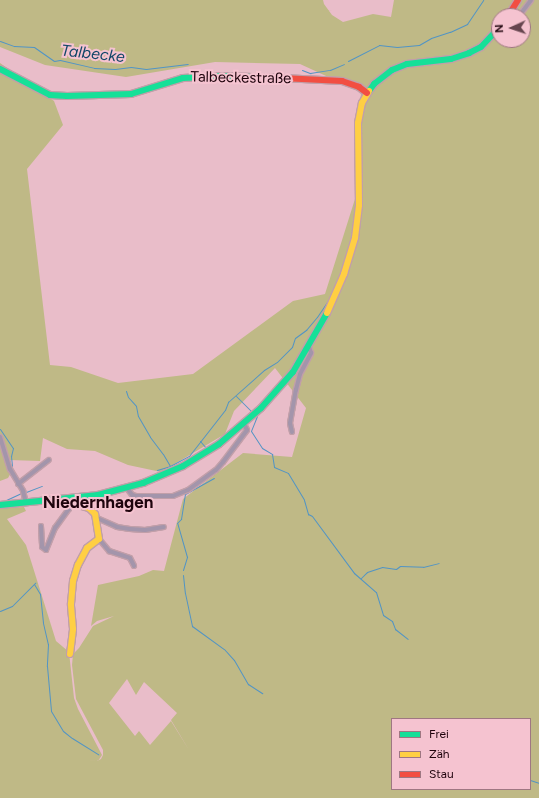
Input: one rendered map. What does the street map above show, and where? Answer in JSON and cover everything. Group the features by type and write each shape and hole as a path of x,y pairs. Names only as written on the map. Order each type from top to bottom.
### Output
{"main road":[{"path":"0,505 71,501 143,483 183,466 219,444 244,424 281,387 309,347 332,304 344,274 355,238 359,205 358,123 362,103 367,93 378,80 392,70 407,64 451,59 468,53 481,46 491,36"},
{"name":"Talbeckestraße","path":"0,69 50,95 131,94 182,78 222,76 342,81 354,84 367,93"},
{"path":"70,654 73,629 71,604 73,581 78,565 87,548 99,539 96,527 97,518 92,510 71,501"}],"street":[{"path":"292,432 290,422 296,390 300,374 311,353 309,347"},
{"path":"127,488 132,495 141,496 173,496 188,490 216,470 224,462 247,430 244,424"},
{"path":"0,437 10,469 24,495 26,503"},
{"path":"18,484 49,460"},
{"path":"41,526 42,547 46,550 55,528 64,519 71,501"},
{"path":"97,518 117,527 130,529 145,530 164,527"},
{"path":"99,539 109,551 130,558 134,566"}],"shaded area":[{"path":"0,0 323,0 324,4 332,15 343,22 373,14 391,17 394,0 539,0 539,798 0,798 0,508 24,507 26,511 7,519 26,545 56,641 69,652 74,698 78,709 102,755 98,760 101,759 103,755 103,750 76,699 72,665 73,654 79,648 93,626 114,616 97,621 91,626 98,585 139,576 153,570 164,571 183,499 243,453 292,457 306,408 275,368 234,411 225,434 161,472 128,465 95,451 67,449 43,438 40,461 9,460 12,471 8,478 0,481 0,63 54,101 63,125 27,169 50,365 71,367 118,383 193,374 293,301 325,294 355,199 361,92 300,64 215,62 126,77 45,65 0,47","holes":["127,679 136,695 144,682 177,713 171,720 189,750 171,721 150,745 139,731 135,736 109,703"]}],"waterway":[{"name":"Talbecke","path":"348,61 379,45 397,47 419,45 431,38 450,32 467,24 483,0"},
{"name":"Talbecke","path":"0,41 14,46 34,47 54,61 60,60 94,68 115,69 131,67 146,69 188,64"},
{"name":"Talbecke","path":"302,70 310,73 330,70 344,64"},
{"path":"157,470 170,466 189,456 225,410 228,402 264,370 277,362 292,347 295,338 306,330 317,317 331,296 337,283"},
{"path":"126,391 128,397 136,406 138,416 150,437 170,466"},
{"path":"236,396 252,412"},
{"path":"257,416 251,431 262,448 272,454 274,467 288,473 304,500 308,514 312,516 354,573 376,592 383,615 392,621 395,629 408,639"},
{"path":"0,429 13,448 11,456 12,466"},
{"path":"200,441 206,448"},
{"path":"183,570 187,557 177,523 181,519 185,494 214,478"},
{"path":"26,492 42,486"},
{"path":"4,501 21,493"},
{"path":"361,578 367,572 382,567 396,569 400,566 423,567 439,563"},
{"path":"183,575 192,626 224,649 234,660 248,684 262,693"},
{"path":"0,611 12,606 35,583"},
{"path":"34,584 40,594 43,623 48,644 47,666 51,711 63,731 98,754"},
{"path":"531,780 539,783"}],"traffic: fast":[{"path":"369,91 374,84 392,70 407,64 451,59 469,53 481,47 491,36"},
{"path":"0,69 50,95 67,96 131,94 183,78 222,76 282,78"},
{"path":"0,505 98,495 143,483 183,466 219,444 261,408 293,372 327,313"}],"traffic: slow":[{"path":"327,313 344,274 355,238 359,205 358,123 362,103 369,91"},
{"path":"70,654 73,629 71,604 73,581 78,565 87,548 99,539 95,514 89,508 71,503"}],"traffic: jam":[{"path":"513,8 518,0"},
{"path":"282,78 342,81 359,87 367,93"}],"district":[{"name":"Niedernhagen","path":"98,503"}]}
